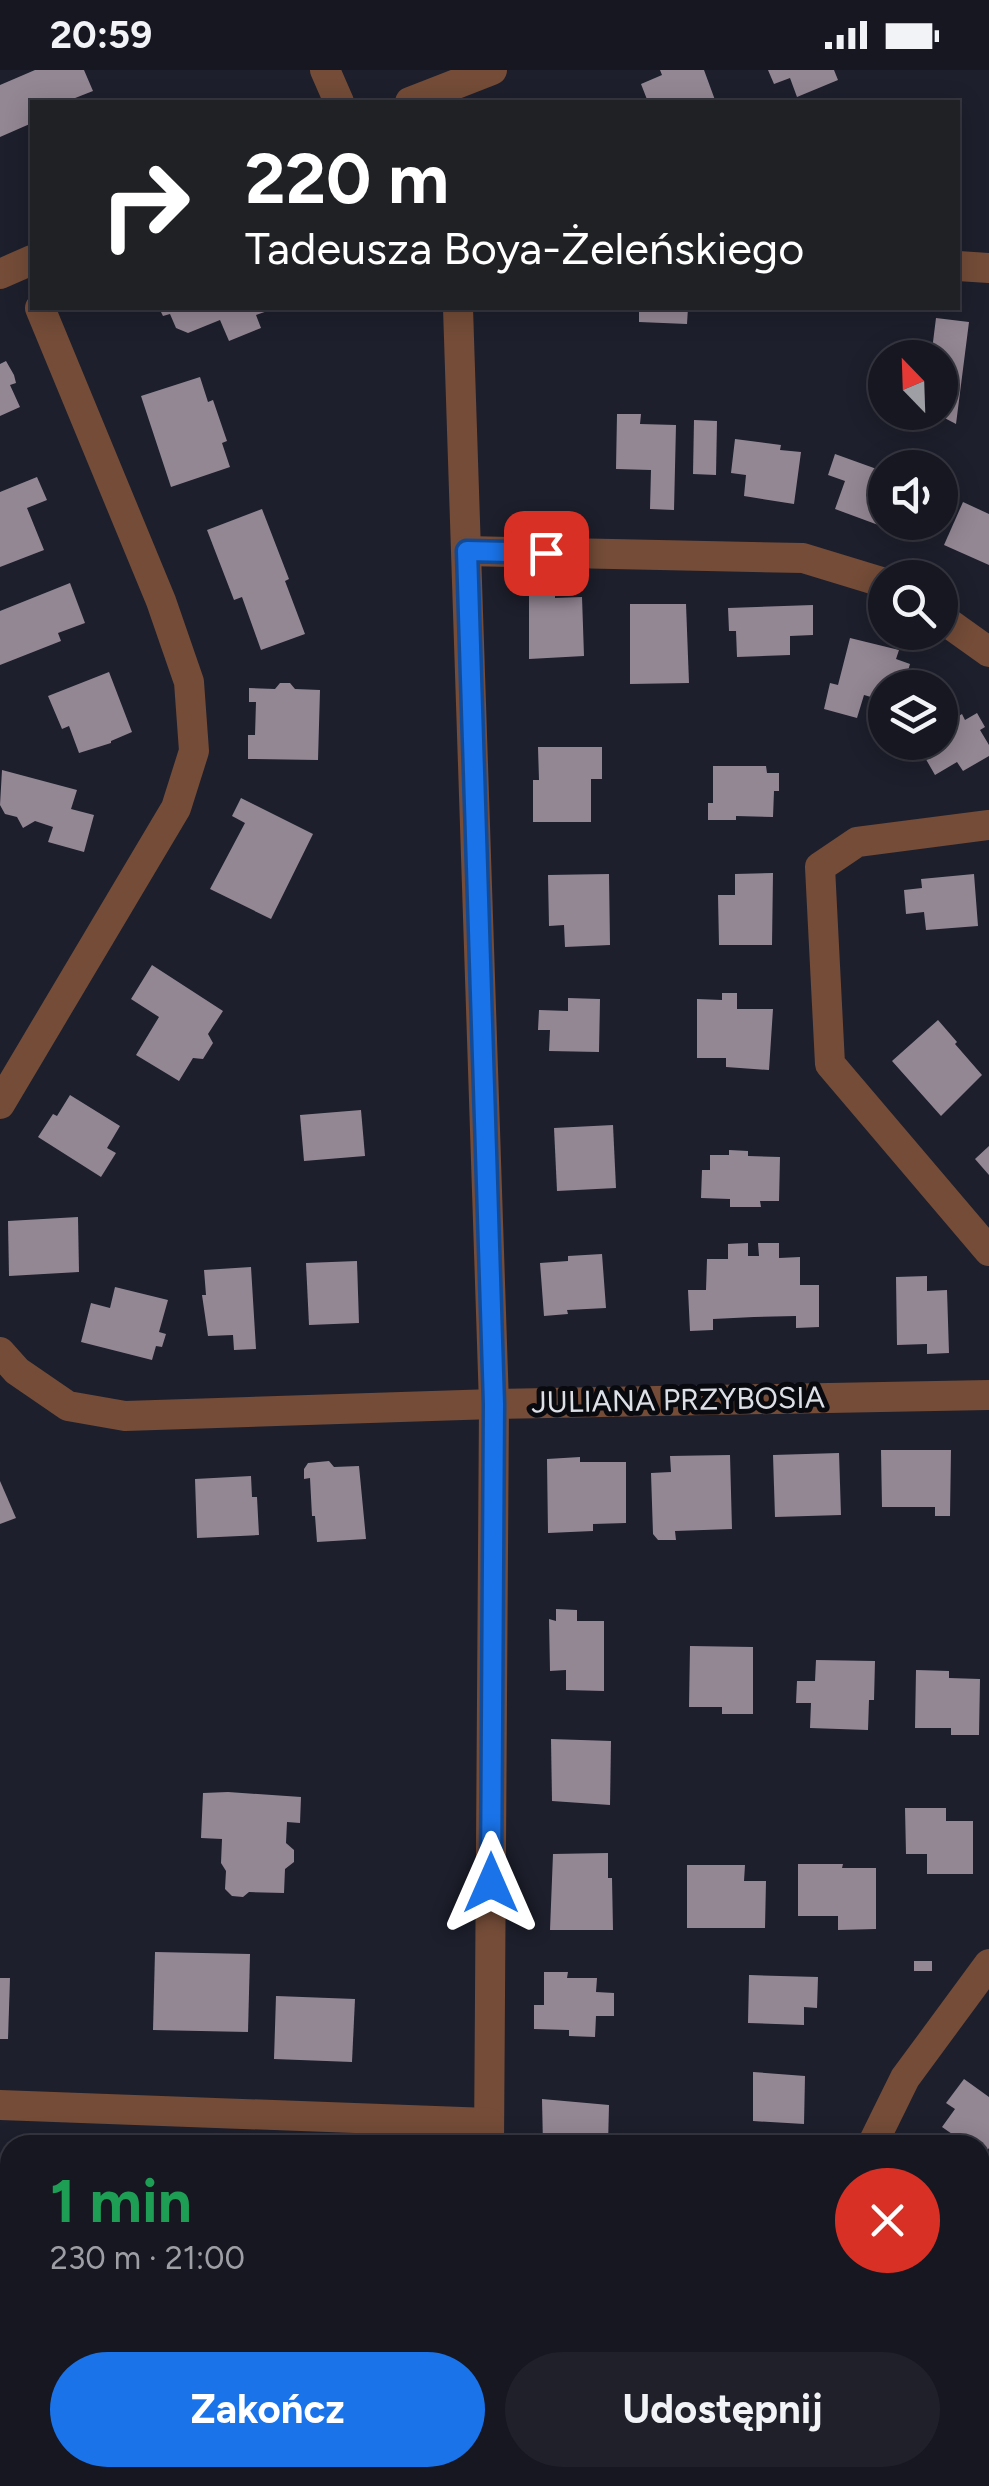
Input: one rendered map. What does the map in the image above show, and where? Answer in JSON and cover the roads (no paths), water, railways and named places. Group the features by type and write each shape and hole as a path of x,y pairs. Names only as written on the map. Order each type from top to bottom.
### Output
{"street":[{"path":"325,70 338,100"},
{"path":"422,100 451,95 492,70"},
{"path":"960,266 989,268"},
{"path":"0,1104 176,808 194,752 188,682 161,600 41,310"},
{"path":"0,2104 489,2134 494,1404 458,310"},
{"path":"467,551 803,558 868,578"},
{"path":"958,630 989,652"},
{"path":"989,825 857,842 820,867 830,1064 989,1251"},
{"name":"JULIANA PRZYBOSIA","path":"0,1352 17,1371 68,1406 125,1416 494,1404 989,1395"},
{"path":"877,2135 905,2078 989,1964"}]}
